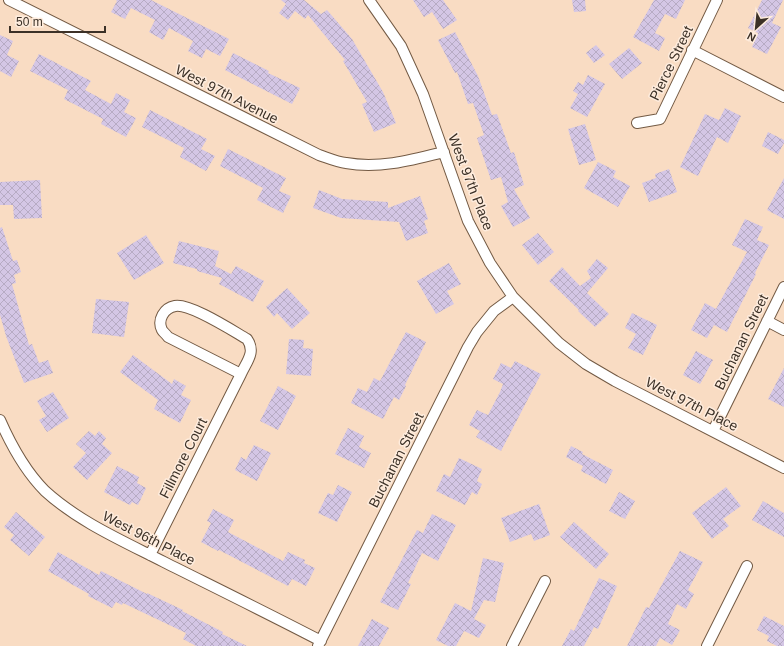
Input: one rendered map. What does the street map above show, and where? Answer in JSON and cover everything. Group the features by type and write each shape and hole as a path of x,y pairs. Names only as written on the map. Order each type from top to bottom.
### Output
{"street":[{"name":"West 97th Avenue","path":"9,0 319,155 346,163 374,165 408,161 444,152"},
{"name":"West 97th Place","path":"369,0 400,46 423,94 468,221 490,263 513,297 558,343 586,364 615,381 784,468"},
{"name":"Pierce Street","path":"637,123 660,119 717,0"},
{"path":"692,50 784,97"},
{"name":"Buchanan Street","path":"713,431 784,287"},
{"name":"Buchanan Street","path":"319,643 468,347 477,332 494,311 513,297"},
{"name":"Fillmore Court","path":"150,555 241,374 251,353 252,345 248,339 187,307 176,305 167,308 160,322 162,330 168,337 241,374"},
{"path":"767,321 784,330"},
{"name":"West 96th Place","path":"0,420 9,442 26,467 44,490 68,510 94,526 319,643"},
{"path":"707,646 746,566"},
{"path":"512,646 544,581"}],"building":[{"path":"116,0 151,0 229,39 220,56 206,49 202,58 188,51 193,41 169,28 163,40 149,32 155,20 131,8 125,19 111,12 117,1"},
{"path":"281,0 304,0 321,14 327,10 352,39 383,92 396,123 374,132 362,104 367,102 343,61 345,60 308,15 305,19 295,11 288,20 279,13 286,4"},
{"path":"413,0 443,0 457,20 443,29 432,12 424,17"},
{"path":"572,0 585,0 586,11 574,12"},
{"path":"654,0 685,0 676,19 665,14 655,33 665,38 659,51 633,37"},
{"path":"762,0 783,0 772,23 781,27 767,54 752,47 758,33 748,28"},
{"path":"455,32 478,76 492,115 497,114 511,153 514,152 524,185 514,189 530,218 513,227 501,206 508,202 501,177 491,180 477,138 484,135 473,103 468,104 457,72 455,73 438,40"},
{"path":"0,35 13,41 7,55 19,61 11,77 0,71"},
{"path":"596,45 605,55 594,63 586,53"},
{"path":"629,48 642,63 622,79 609,64"},
{"path":"233,53 269,71 268,73 300,88 292,104 225,70"},
{"path":"39,54 91,81 85,90 111,104 116,93 130,100 124,112 136,118 126,137 101,124 103,119 64,99 68,90 30,71"},
{"path":"588,75 605,84 587,117 570,108 578,94 573,91 578,82 583,85"},
{"path":"725,108 741,116 728,143 717,137 698,176 680,167 705,114 719,120"},
{"path":"150,110 207,139 201,149 215,156 206,171 180,157 184,148 142,127"},
{"path":"585,124 596,160 579,165 568,129"},
{"path":"768,132 784,140 778,154 762,146"},
{"path":"228,149 286,178 279,191 291,196 283,213 257,200 263,188 220,166"},
{"path":"598,162 616,171 613,177 630,186 618,207 584,188"},
{"path":"669,169 677,192 649,202 642,183 656,178 655,174"},
{"path":"784,178 784,219 767,210"},
{"path":"40,180 42,218 14,219 13,205 0,205 0,182"},
{"path":"319,190 342,199 388,202 388,208 420,196 428,219 424,221 428,233 406,241 399,222 341,218 313,208"},
{"path":"745,219 763,227 757,240 769,245 727,332 714,325 707,338 691,330 705,303 716,309 747,252 732,245"},
{"path":"2,227 13,261 17,260 21,272 14,275 16,283 12,284 29,345 32,344 39,363 48,360 53,373 24,383 6,336 0,315 0,228"},
{"path":"538,233 554,252 538,265 522,245"},
{"path":"146,235 164,263 134,280 117,253"},
{"path":"179,241 219,251 215,266 231,274 236,266 264,281 253,302 219,284 222,278 197,271 197,269 173,263"},
{"path":"597,259 608,268 587,293 609,314 595,327 549,281 562,267 580,286 591,278 587,271"},
{"path":"449,263 461,284 447,291 454,304 436,314 417,281"},
{"path":"287,288 310,313 292,329 277,313 274,317 266,307"},
{"path":"96,299 129,302 124,337 92,333"},
{"path":"632,313 657,325 643,355 628,348 636,334 625,328"},
{"path":"406,332 426,342 399,400 394,397 383,419 351,403 358,388 367,392 374,378 380,381"},
{"path":"289,339 304,340 303,348 313,349 311,376 286,374"},
{"path":"696,351 713,360 700,384 683,375"},
{"path":"133,355 172,384 174,379 186,386 181,395 191,400 180,423 154,409 158,400 120,372"},
{"path":"515,361 541,374 501,451 476,437 480,431 469,425 477,410 488,415 500,392 503,384 493,379 501,363 511,368"},
{"path":"784,368 784,407 768,399"},
{"path":"278,386 296,396 278,430 260,421"},
{"path":"53,392 69,418 47,432 39,420 46,416 37,401"},
{"path":"348,428 364,436 359,447 371,453 364,468 335,454"},
{"path":"89,431 95,436 99,431 106,438 102,444 112,453 87,480 73,467 86,453 76,444"},
{"path":"254,445 271,453 257,481 235,470 241,457 246,460"},
{"path":"571,446 583,452 582,454 613,470 606,484 581,471 583,466 566,457"},
{"path":"459,458 482,469 477,481 482,484 477,495 472,492 465,505 436,491 444,474 450,477"},
{"path":"117,466 139,477 137,483 146,488 138,505 132,502 130,505 104,492"},
{"path":"338,485 352,492 337,522 318,513 328,493 333,495"},
{"path":"726,487 741,506 723,519 729,526 712,539 692,513"},
{"path":"619,492 635,501 625,519 609,511"},
{"path":"763,501 784,513 784,537 752,520"},
{"path":"539,504 550,535 534,541 531,534 510,542 501,518"},
{"path":"213,509 234,520 228,532 283,561 288,552 305,560 304,563 315,568 306,586 292,579 288,586 201,542 211,523 207,521"},
{"path":"16,512 45,537 29,556 10,540 14,535 4,527"},
{"path":"432,514 456,525 438,561 422,553 408,583 411,584 398,610 380,602 417,530 423,533"},
{"path":"574,522 609,554 596,569 560,537"},
{"path":"680,551 703,562 688,590 694,594 686,609 677,604 668,624 680,630 672,645 660,638 656,646 627,646 646,607 649,608"},
{"path":"58,552 99,575 101,571 183,610 182,611 223,632 222,634 247,646 196,646 183,639 186,633 123,603 122,605 116,602 112,608 88,596 89,594 48,571"},
{"path":"483,558 504,563 495,602 484,600 474,619 486,625 479,638 464,631 456,646 448,646 436,640 455,603 471,611"},
{"path":"599,578 617,586 598,629 594,627 584,646 562,646 571,629 574,631"},
{"path":"764,616 784,626 784,646 777,646 767,641 769,636 757,630"},
{"path":"372,619 389,628 379,646 358,646"}]}
